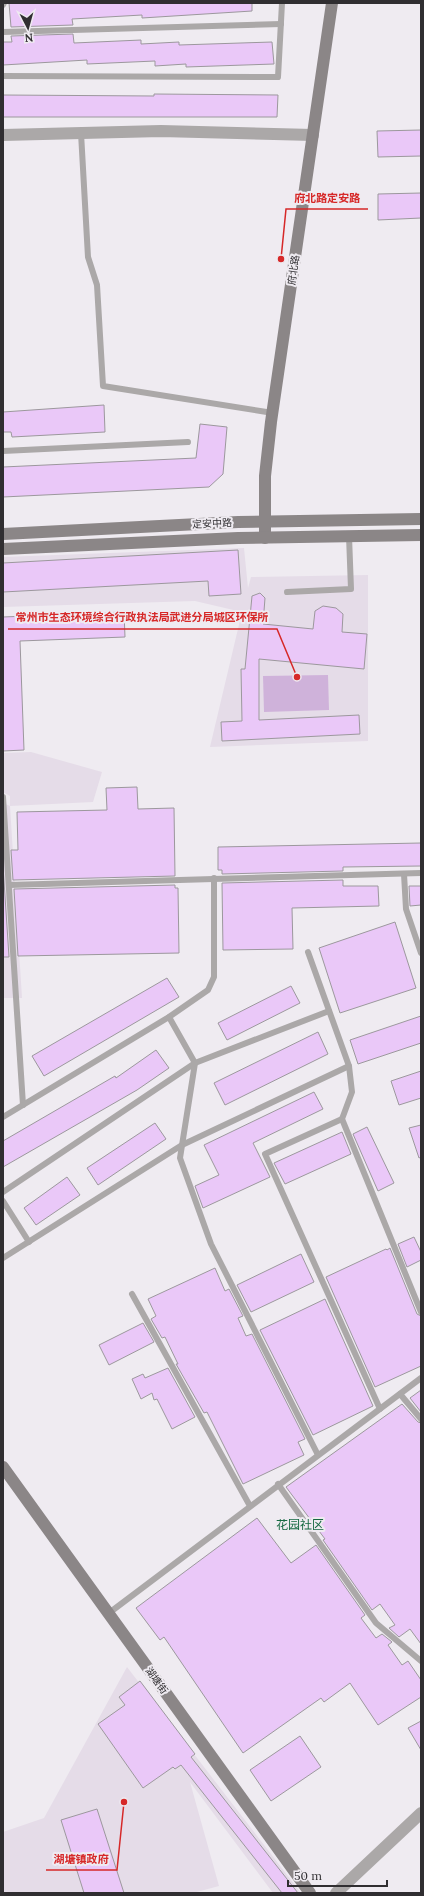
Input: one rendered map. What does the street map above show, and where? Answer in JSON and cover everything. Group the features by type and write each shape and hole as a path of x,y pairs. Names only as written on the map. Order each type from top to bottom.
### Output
{"street":[{"name":"府北路","path":"266,538 266,476 273,413 332,3"},
{"path":"3,135 161,131 313,135"},
{"name":"定安中路","path":"3,534 238,522 421,519"},
{"name":"定安中路","path":"3,549 266,538 421,535"},
{"name":"湖塘街","path":"3,1467 310,1893"},
{"path":"336,1893 421,1813"}],"lane":[{"path":"3,76 278,77 282,3"},
{"path":"3,32 281,24"},
{"path":"81,133 88,257 97,285 103,386 273,413"},
{"path":"3,451 188,442"},
{"path":"287,592 351,589 349,536"},
{"path":"3,796 23,1105"},
{"path":"9,885 421,873"},
{"path":"404,874 406,909 421,953"},
{"path":"3,1117 169,1017 208,990 214,977 214,878"},
{"path":"308,952 348,1066 352,1092 342,1119 421,1312"},
{"path":"3,1192 196,1063 329,1011"},
{"path":"169,1017 196,1063 180,1158 211,1244 318,1455"},
{"path":"3,1258 182,1145 348,1066"},
{"path":"342,1119 265,1154 380,1409"},
{"path":"3,1201 29,1242"},
{"path":"132,1294 250,1506"},
{"path":"108,1613 421,1378"},
{"path":"400,1394 421,1419"},
{"path":"278,1484 376,1623 421,1661"}],"shaded area":[{"path":"244,548 248,588 251,577 368,575 368,741 210,747 242,612 195,601 3,607 3,557"},
{"path":"328,675 329,710 264,712 263,676"},
{"path":"31,752 102,772 93,802 10,806 10,796 3,792 3,753"},
{"path":"3,803 10,806 22,998 3,998"},
{"path":"127,1667 301,1893 273,1893 190,1782 219,1886 193,1893 3,1893 3,1832 44,1818"}],"building":[{"path":"9,3 252,3 252,11 142,18 142,15 72,19 73,25 11,27"},
{"path":"73,34 74,43 141,40 141,44 179,42 179,45 272,42 274,64 186,67 186,64 155,66 155,61 87,64 87,60 3,65 3,42 12,42 11,36"},
{"path":"154,94 278,95 277,117 3,117 3,95 154,96"},
{"path":"421,130 421,156 378,157 377,131"},
{"path":"421,193 421,218 378,220 378,194"},
{"path":"104,405 105,432 12,437 11,432 3,432 3,412"},
{"path":"200,424 227,427 223,474 209,487 3,497 3,467 196,458"},
{"path":"238,550 241,594 209,596 208,581 3,592 3,563"},
{"path":"260,593 265,598 263,624 313,629 315,611 323,606 336,608 343,614 342,632 367,634 364,669 259,659 259,720 359,715 360,734 222,741 221,722 242,721 241,669 245,669 252,596"},
{"path":"124,612 125,637 20,641 24,750 3,751 3,617"},
{"path":"137,787 138,809 174,808 175,876 13,880 11,850 18,850 17,812 107,810 106,788"},
{"path":"421,843 421,866 343,867 343,871 222,874 222,870 218,870 218,847"},
{"path":"3,866 9,957 3,957"},
{"path":"343,880 343,886 378,886 379,906 292,908 293,949 223,950 222,883"},
{"path":"175,885 175,888 178,888 179,953 18,956 14,889"},
{"path":"409,886 421,886 421,905 410,906"},
{"path":"395,922 416,988 340,1013 319,948"},
{"path":"167,978 179,997 44,1076 32,1056"},
{"path":"291,986 300,1003 227,1040 218,1023"},
{"path":"421,1016 421,1043 358,1064 350,1040"},
{"path":"318,1032 328,1054 225,1105 214,1083"},
{"path":"156,1050 169,1068 137,1090 3,1167 3,1141 115,1076 116,1078"},
{"path":"421,1071 421,1098 399,1105 391,1081"},
{"path":"314,1092 323,1109 253,1143 270,1177 203,1208 195,1186 219,1175 204,1145"},
{"path":"155,1123 166,1139 98,1185 87,1168"},
{"path":"421,1125 421,1157 419,1158 409,1128"},
{"path":"367,1127 394,1183 378,1191 353,1134"},
{"path":"342,1132 351,1154 285,1184 274,1163"},
{"path":"67,1177 80,1195 36,1225 24,1208"},
{"path":"414,1237 421,1252 421,1260 407,1267 398,1244"},
{"path":"390,1248 417,1314 421,1316 421,1366 375,1387 326,1277"},
{"path":"301,1254 314,1282 251,1312 237,1285"},
{"path":"215,1268 225,1291 229,1289 243,1316 238,1318 246,1336 252,1334 305,1439 298,1442 304,1455 243,1484 207,1412 204,1413 176,1364 178,1364 165,1337 162,1338 151,1319 156,1316 148,1299"},
{"path":"325,1299 373,1406 313,1435 260,1330"},
{"path":"143,1323 154,1342 109,1365 99,1345"},
{"path":"168,1368 195,1417 172,1429 157,1399 154,1400 152,1393 141,1399 132,1379 143,1374 145,1378"},
{"path":"421,1390 421,1412 410,1398"},
{"path":"402,1404 418,1422 421,1423 421,1644 410,1629 399,1637 389,1628 395,1625 380,1604 372,1610 323,1540 325,1539 286,1487"},
{"path":"257,1518 291,1563 316,1545 365,1615 361,1618 376,1638 382,1634 392,1642 388,1645 402,1665 408,1661 421,1680 421,1697 378,1725 350,1683 324,1702 321,1698 243,1753 164,1637 160,1640 136,1608"},
{"path":"140,1681 195,1754 191,1757 298,1893 282,1893 181,1765 175,1769 173,1767 143,1788 98,1724 125,1705 119,1697"},
{"path":"421,1721 421,1750 408,1728"},
{"path":"300,1736 321,1767 271,1801 250,1770"},
{"path":"97,1809 124,1893 84,1893 61,1820"}],"place":[{"name":"府北路定安路","path":"281,259"},
{"name":"常州市生态环境综合行政执法局武进分局城区环保所","path":"297,677"},
{"name":"湖塘镇政府","path":"124,1802"}],"district":[{"name":"花园社区","path":"300,1525"}]}
